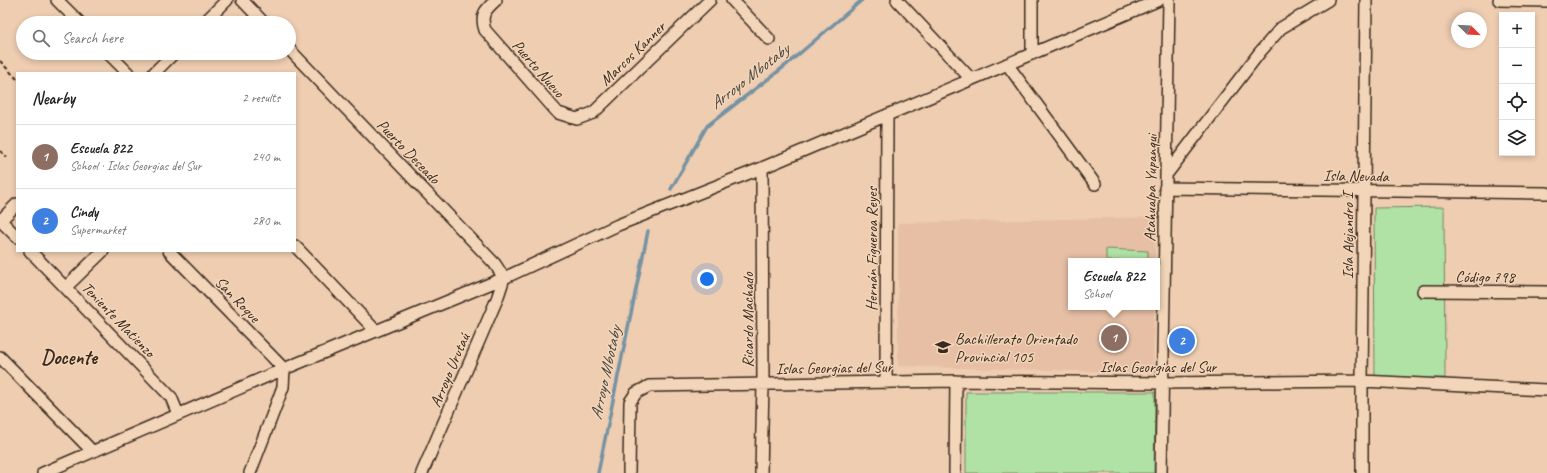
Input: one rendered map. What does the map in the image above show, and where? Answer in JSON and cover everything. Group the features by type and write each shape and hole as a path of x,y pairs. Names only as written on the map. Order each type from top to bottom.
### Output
{"street":[{"path":"57,0 73,16"},
{"path":"211,16 227,0"},
{"path":"242,0 257,16"},
{"name":"Puerto Nuevo","path":"496,0 484,11 482,22 485,30 558,113 577,119 592,112"},
{"name":"Marcos Kanner","path":"592,112 710,0"},
{"path":"732,0 768,39"},
{"path":"897,0 972,79"},
{"path":"1032,0 1032,54"},
{"path":"43,473 178,414 504,278 618,225 762,168 1159,0"},
{"name":"Atahualpa Yupanqui","path":"1161,473 1169,0"},
{"path":"1166,175 1260,52 1282,28 1328,0"},
{"name":"Isla Alejandro I","path":"1362,473 1363,191 1366,0"},
{"path":"1499,0 1547,1"},
{"name":"Puerto Deseado","path":"296,56 494,264 504,278"},
{"path":"115,60 127,72"},
{"path":"155,72 167,60"},
{"path":"1007,64 1095,184"},
{"name":"Hernán Figueroa Reyes","path":"886,383 887,115"},
{"name":"Ricardo Machado","path":"762,168 762,473"},
{"name":"Isla Nevada","path":"1165,188 1547,193"},
{"path":"16,205 0,220 16,236"},
{"path":"296,247 376,331"},
{"name":"Teniente Matienzo","path":"31,252 172,397 178,414"},
{"path":"66,287 102,252"},
{"name":"San Roque","path":"170,252 284,370"},
{"name":"Arroyo Urutaú","path":"422,473 497,299 504,278"},
{"name":"Código 798","path":"1423,291 1547,292"},
{"path":"0,357 92,451"},
{"path":"250,473 283,387 284,370"},
{"path":"955,473 956,381"},
{"name":"Islas Georgias del Sur","path":"629,473 630,402 636,393 649,386 956,381 1163,383 1362,381 1547,390"}],"path":[{"path":"0,61 16,78"},
{"path":"0,150 7,157"}],"shaded area":[{"path":"1155,217 1155,258 1068,258 1068,310 1154,310 1153,373 898,366 898,223"}],"green space":[{"path":"1444,207 1445,378 1375,379 1374,208"},
{"path":"1106,249 1148,251 1148,258 1106,258"},
{"path":"966,392 1155,392 1154,473 966,473"}],"waterway":[{"name":"Arroyo Mbotaby","path":"671,189 707,126 785,66 862,0"},
{"name":"Arroyo Mbotaby","path":"598,473 648,231"}],"place":[{"name":"Escuela 822","path":"1114,338"},
{"name":"Cindy","path":"1182,341"},
{"name":"Bachillerato Orientado Provincial 105","path":"943,347"}],"district":[{"name":"Docente","path":"69,357"}]}
